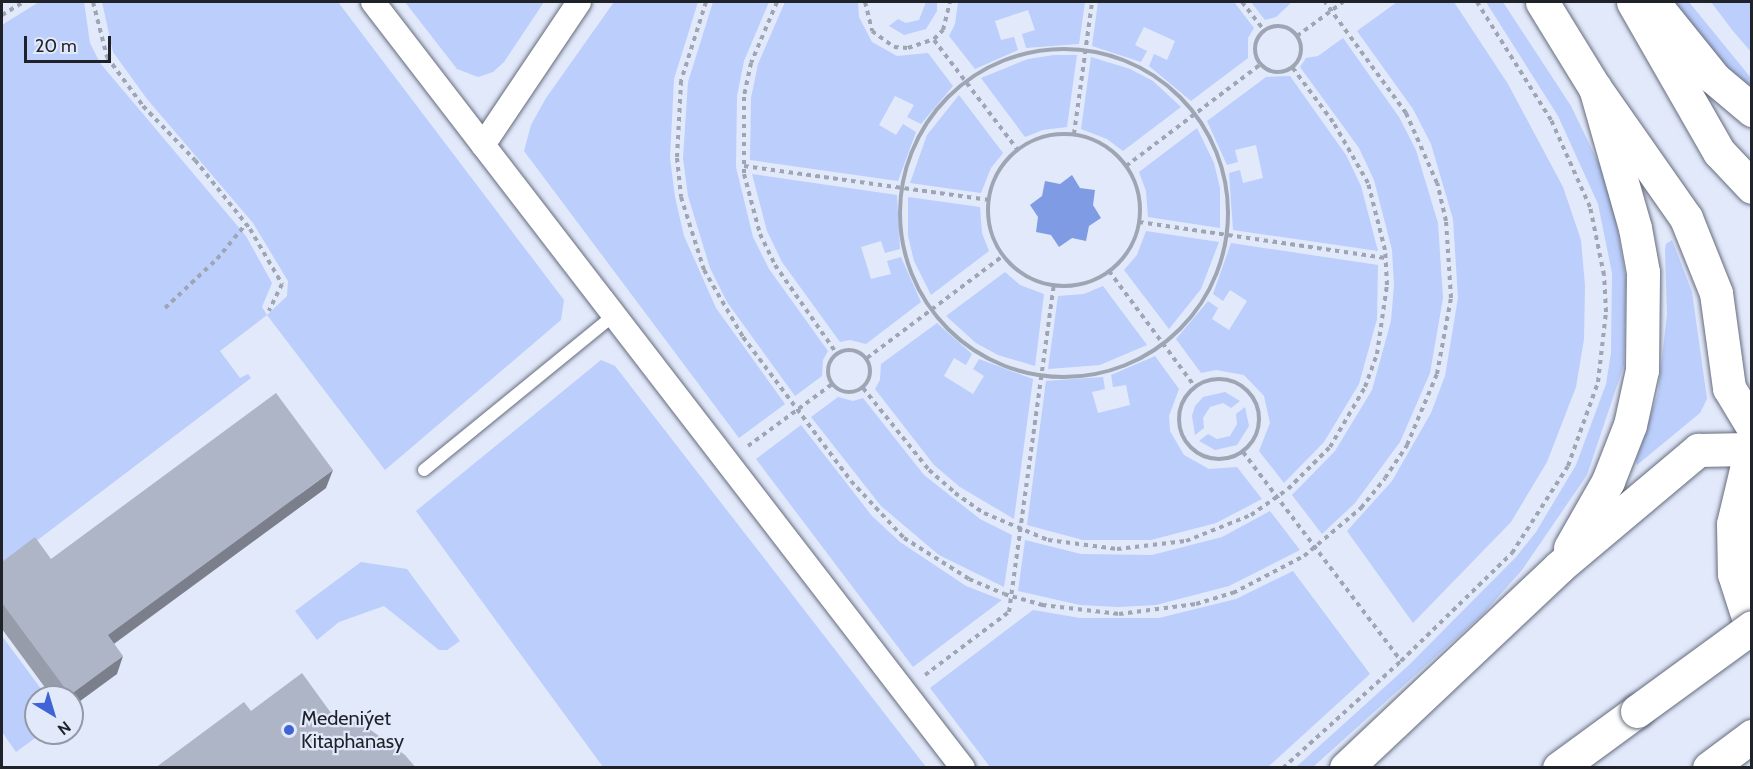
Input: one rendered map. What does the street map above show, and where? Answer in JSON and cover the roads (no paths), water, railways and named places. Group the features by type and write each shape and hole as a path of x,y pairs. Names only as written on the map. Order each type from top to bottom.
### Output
{"main road":[{"path":"1542,2 1595,88 1686,218 1716,293 1729,388 1751,440 1733,524 1734,574 1752,629 1559,768"},
{"path":"1633,2 1719,152 1752,187"},
{"path":"1653,2 1714,78 1752,110"},
{"path":"1559,567 1608,481 1630,425 1642,370 1643,272 1635,228 1595,88"},
{"path":"1346,768 1559,567 1698,450 1751,440"},
{"path":"1709,768 1752,736"}],"street":[{"path":"373,2 963,768"},
{"path":"483,145 579,2"}],"lane":[{"path":"424,470 614,315"}],"place":[{"name":"Medeniýet Kitaphanasy","path":"289,730"}]}
